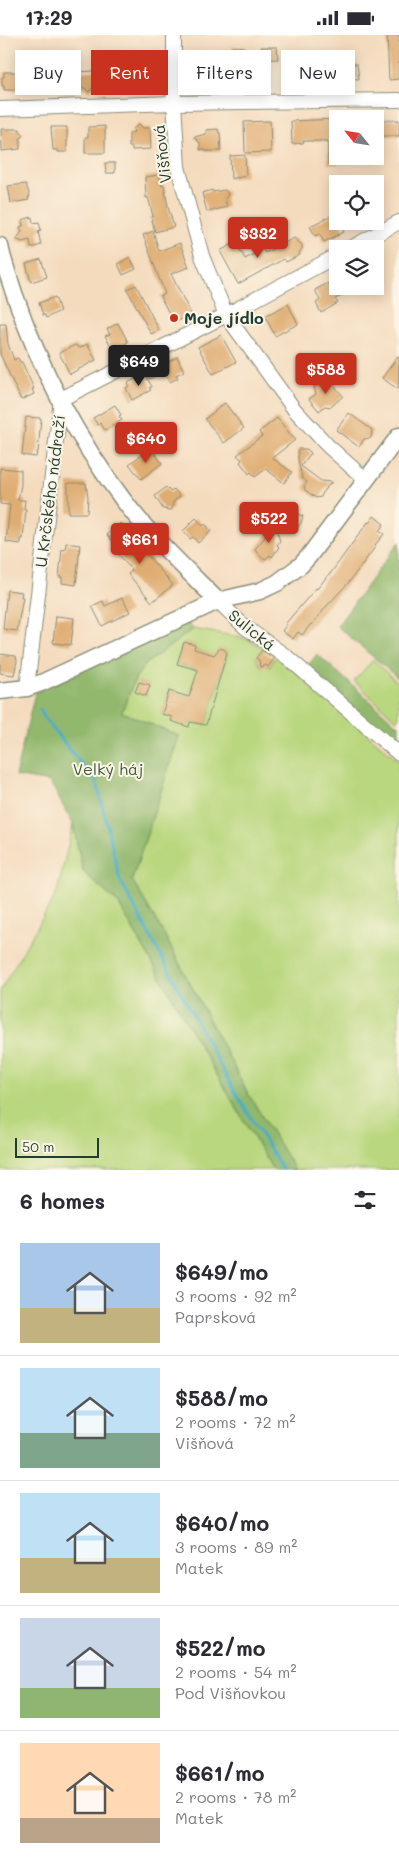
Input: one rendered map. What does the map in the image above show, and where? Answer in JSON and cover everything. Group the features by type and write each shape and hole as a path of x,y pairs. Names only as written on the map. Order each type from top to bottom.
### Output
{"street":[{"name":"Višňová","path":"174,35 174,103 178,167 202,256 226,315 294,409 328,447 366,479"},
{"path":"0,109 174,103 399,100"},
{"path":"366,240 399,222"},
{"name":"U Krčského nádraží","path":"0,245 2,257 28,332 61,399 27,688"},
{"path":"329,260 61,399 89,449 124,502 162,545 218,601 260,591 277,583 295,570 317,547 399,436"},
{"name":"Sulická","path":"0,691 27,688 56,677 218,601 246,627 287,657 399,754"}],"green space":[{"path":"399,542 399,679 337,626"},
{"name":"Velký háj","path":"187,622 193,629 147,663 136,677 122,712 179,736 132,880 164,934 247,1092 295,1170 273,1170 118,903 83,872 73,824 50,782 15,776 35,693"},
{"path":"193,629 241,637 269,650 263,650 256,658 261,667 265,664 270,667 275,655 399,761 399,1170 295,1170 247,1092 164,934 132,880 179,736 121,712 136,677 147,663","holes":["184,642 194,645 194,649 215,656 218,650 225,650 227,654 206,725 190,722 189,726 162,714 169,691 196,699 191,690 195,678 204,672 177,664","139,682 149,685 146,696 136,692"]},
{"path":"317,654 397,725 399,724 399,749 307,667"},
{"path":"373,660 399,684 399,717 396,720 354,681"},
{"path":"73,824 83,872 118,903 273,1170 0,1170 0,991 57,893"}],"building":[{"path":"387,35 399,35 399,79 389,80"},
{"path":"232,47 244,47 244,50 232,50"},
{"path":"261,47 277,47 278,59 271,59 271,50 261,50"},
{"path":"355,64 357,64 359,79 355,79"},
{"path":"91,71 91,89 89,92 85,88 81,88 81,72"},
{"path":"4,72 15,72 15,90 4,90 2,77 4,77"},
{"path":"329,119 329,164 328,141 303,141 303,143 292,144 291,121"},
{"path":"384,120 399,120 399,136 384,136"},
{"path":"270,121 271,152 245,153 244,122"},
{"path":"139,124 143,128 150,128 151,149 132,150 132,147 129,147 129,134 134,132 133,129"},
{"path":"105,126 105,153 85,153 85,137 88,137 88,127"},
{"path":"51,127 67,127 67,152 53,150"},
{"path":"1,129 20,129 23,135 20,138 20,149 2,151"},
{"path":"218,129 221,151 200,150 200,143 194,137 206,134 206,130"},
{"path":"245,155 246,176 231,179 230,156"},
{"path":"105,163 115,163 115,173 106,173"},
{"path":"159,175 162,186 164,185 174,227 155,232 148,197 146,198 145,177"},
{"path":"26,184 30,197 28,197 29,200 11,203 8,186"},
{"path":"212,190 213,192 225,190 228,194 225,199 227,207 207,212 202,193"},
{"path":"32,217 33,223 39,222 41,230 38,231 41,245 31,248 30,240 22,242 16,239 22,232 20,227 23,226 22,220"},
{"path":"329,217 329,230 343,230 344,232 324,242 320,234 315,236 310,226"},
{"path":"153,231 159,251 180,243 189,267 171,274 191,314 174,323 160,296 165,294 143,235"},
{"path":"294,238 302,245 300,255 286,262 284,259 238,284 220,251 236,242 245,259 263,249 265,253"},
{"path":"130,257 136,269 123,275 118,264"},
{"path":"41,259 47,277 31,282 26,264"},
{"path":"328,283 329,295 343,295 335,299 338,303 321,313 316,303 320,300 315,290"},
{"path":"136,285 159,330 151,334 127,289"},
{"path":"55,297 60,311 46,318 39,303"},
{"path":"288,304 298,324 275,336 265,316"},
{"path":"118,323 128,342 114,351 105,336 110,334 107,329"},
{"path":"0,324 6,324 8,344 14,360 18,358 22,362 34,389 32,389 34,394 21,400 0,354"},
{"path":"221,335 236,362 213,374 198,347"},
{"path":"87,344 96,360 70,374 59,353 75,345 80,348"},
{"path":"399,355 399,390 382,378"},
{"path":"177,357 184,371 176,375 178,378 170,382 164,371 150,379 144,367 158,359 162,366"},
{"path":"145,374 152,387 149,388 151,390 132,400 126,388 129,386 128,383"},
{"path":"328,378 343,396 331,407 325,406 319,411 309,399 316,394 314,387"},
{"path":"225,403 244,428 224,443 205,419"},
{"path":"115,405 122,420 105,430 93,418"},
{"path":"349,413 372,430 371,438 364,439 359,447 336,430"},
{"path":"26,417 41,418 36,457 22,455"},
{"path":"277,418 295,440 272,458 292,472 284,483 266,469 255,477 251,472 249,474 240,462 242,460 237,455 262,436 259,432"},
{"path":"151,448 162,463 141,479 129,464"},
{"path":"298,449 307,449 311,453 301,466 321,481 332,482 324,490 321,497 316,498 305,490 304,486 307,482 302,478"},
{"path":"0,468 21,470 18,500 25,500 24,510 26,510 21,544 6,542 10,505 0,504"},
{"path":"68,483 86,483 88,497 87,513 68,513"},
{"path":"166,487 171,492 174,489 180,496 173,502 172,510 163,509 155,496"},
{"path":"286,507 296,514 303,516 301,523 293,533 278,521"},
{"path":"374,516 384,524 379,531 384,534 349,582 312,625 302,635 298,632 293,639 282,631 286,623 330,574"},
{"path":"196,518 211,531 198,543 193,537 190,539 183,531"},
{"path":"120,523 173,585 152,602 128,574 132,570 118,554 121,551 107,535"},
{"path":"275,525 280,541 277,545 279,547 272,557 270,555 266,559 262,558 255,549"},
{"path":"66,543 80,545 76,585 62,583 62,577 59,577 62,549 65,550"},
{"path":"7,590 22,592 21,597 23,597 17,631 3,629"},
{"path":"122,598 130,612 102,626 92,606 103,601 105,606"},
{"path":"56,616 74,618 71,645 53,643"},
{"path":"184,642 195,645 194,649 214,655 220,648 227,653 206,725 190,722 189,727 171,721 172,717 162,714 169,691 189,697 198,670 177,664"},
{"path":"262,650 274,659 268,667 266,665 260,667 259,660 256,658"},
{"path":"0,654 16,656 17,661 14,675 0,673"},
{"path":"139,682 150,685 146,696 135,692"}],"waterway":[{"path":"40,709 45,719 97,783 120,880 231,1085 283,1170"}],"place":[{"name":"Moje jídlo","path":"174,318"}]}
